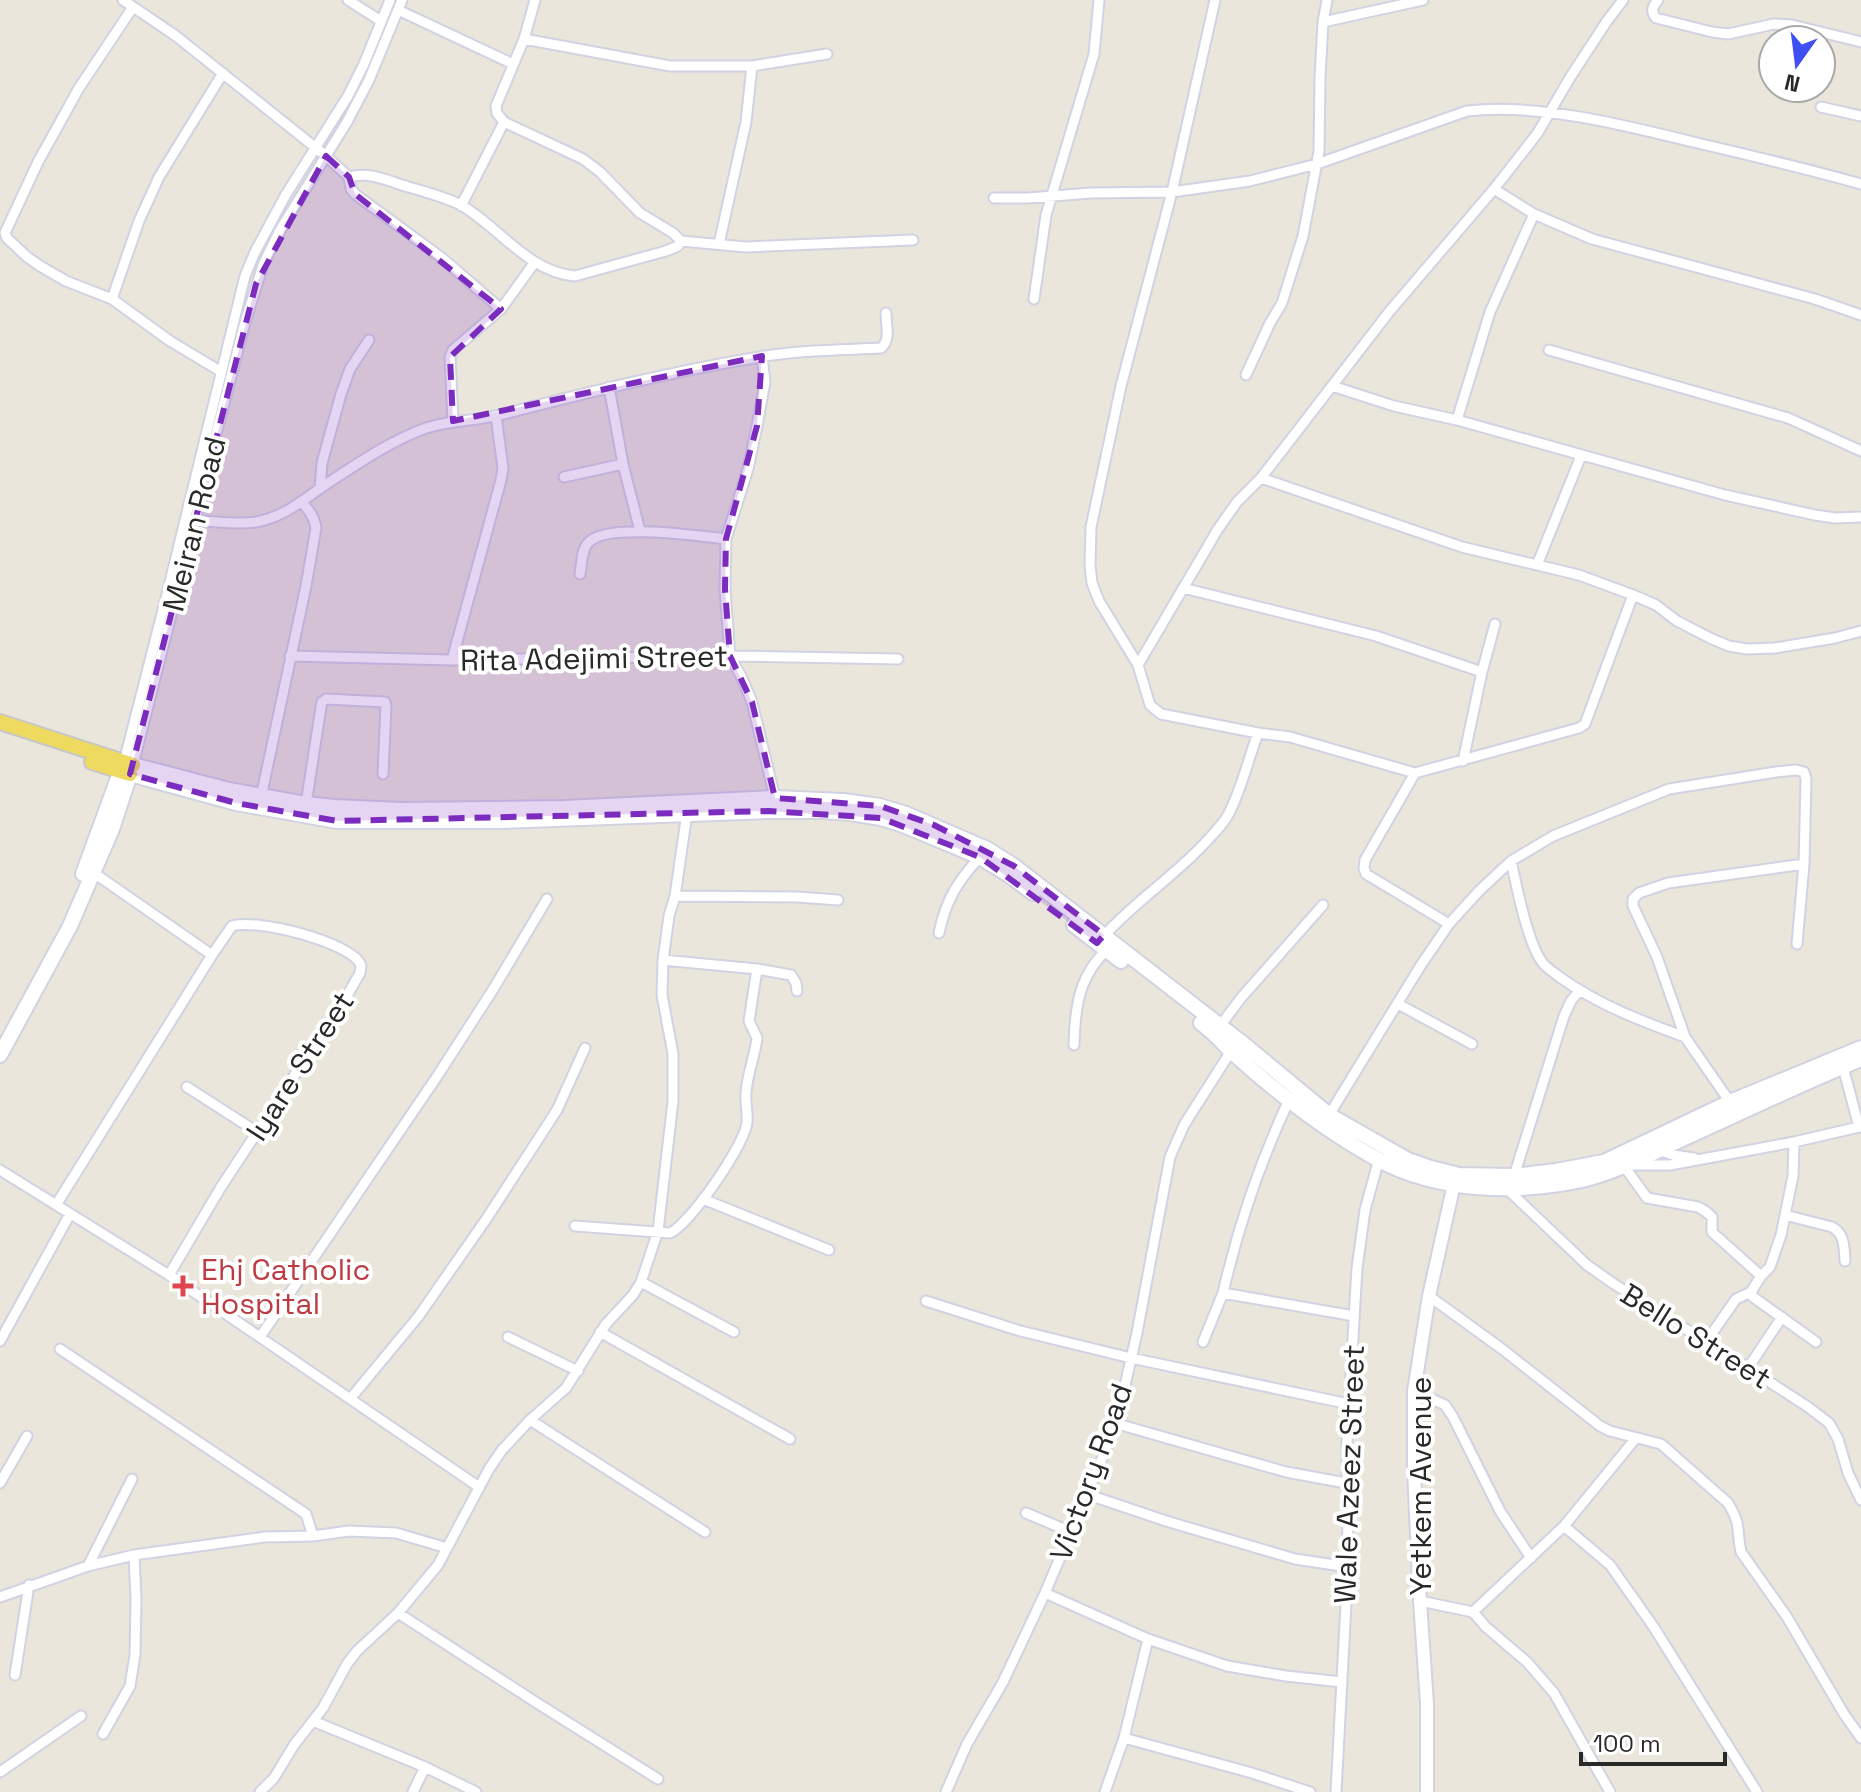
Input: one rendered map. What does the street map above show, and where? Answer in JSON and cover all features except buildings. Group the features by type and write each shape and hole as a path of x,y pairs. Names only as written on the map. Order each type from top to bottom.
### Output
{"main road":[{"path":"0,722 127,768 306,804 401,810 705,806 823,811 881,818 986,857"},
{"path":"0,731 236,803 337,821 501,821 687,813 705,806 775,798 820,799 880,806 906,814 1012,870 1212,1031 1231,1051 1322,1125 1379,1159 1415,1175 1454,1184 1582,1179 1626,1165 1730,1102 1861,1048"},
{"name":"Meiran Road","path":"0,1055 70,926 94,873 127,768"},
{"name":"Meiran Road","path":"0,1040 107,828"},
{"path":"1105,943 1220,1026 1329,1115 1408,1160 1459,1175 1510,1182 1604,1162 1656,1145 1861,1059"}],"street":[{"path":"123,0 176,36 326,156 349,177 355,194 442,258 501,309"},
{"path":"348,0 381,21"},
{"name":"Meiran Road","path":"145,698 220,371 245,276 285,196 348,96 390,0"},
{"path":"535,0 524,39 496,106 497,113 504,122 583,159 640,213 681,241 746,247 913,240"},
{"path":"1034,299 1046,215 1094,54 1099,0"},
{"path":"1215,0 1172,192 1121,386 1090,537 1092,583 1099,601 1138,665 1150,705 1156,711 1290,737 1415,773 1585,724 1633,595"},
{"path":"1246,375 1282,303 1303,236 1319,151 1323,22 1327,0"},
{"path":"1323,22 1423,0"},
{"path":"1138,665 1237,502 1261,478 1389,312 1494,189 1550,114 1571,76 1623,0"},
{"path":"1658,0 1653,9 1656,18 1712,32 1728,34 1774,24 1792,25 1861,42"},
{"path":"400,5 513,64"},
{"name":"Meiran Road","path":"127,768 263,265 280,230 347,122 369,80 400,5"},
{"path":"133,7 79,88 38,162 5,233 26,256 52,274 112,299 170,341 220,371"},
{"path":"524,39 670,66 752,66 827,54"},
{"path":"719,244 746,122 752,66"},
{"path":"112,299 139,221 159,177 223,73"},
{"path":"1821,107 1861,116"},
{"path":"994,198 1172,192 1250,181 1317,164 1467,111 1490,108 1616,123 1861,184"},
{"path":"461,206 504,122"},
{"path":"349,177 360,174 376,177 461,206 535,262 575,276 666,251 678,246 681,241"},
{"path":"1494,189 1534,214 1592,239 1815,299 1861,315"},
{"path":"1457,420 1490,312 1534,214"},
{"path":"453,421 450,357 453,350 501,309 535,262"},
{"path":"195,521 257,522 280,515 406,436 429,427 496,416 609,387 762,356 881,348 887,340 886,313"},
{"path":"320,489 322,463 341,394 350,369 369,340"},
{"path":"1549,350 1788,418 1861,451"},
{"path":"762,356 765,382 748,469 726,539 725,589 730,656 752,702 775,798"},
{"path":"1332,386 1394,406 1457,420 1703,490 1835,518 1861,517"},
{"path":"609,387 623,464 640,531"},
{"path":"452,660 501,480 503,468 496,416"},
{"path":"1537,565 1581,456"},
{"path":"564,477 623,464"},
{"path":"1261,478 1462,547 1579,575 1656,605 1677,621 1729,646 1775,648 1861,631"},
{"path":"261,797 316,528 310,512 301,502"},
{"path":"580,574 583,552 588,542 598,536 640,531 726,539"},
{"path":"1183,588 1376,636 1482,672"},
{"path":"1463,761 1495,624"},
{"name":"Rita Adejimi Street","path":"290,656 452,660 730,656 898,659"},
{"path":"306,804 321,707 326,699 385,702 383,774"},
{"path":"1074,1045 1075,1011 1088,971 1130,909 1187,862 1228,815 1258,733"},
{"path":"1329,1115 1421,965 1449,924 1479,891 1511,861 1553,836 1669,789 1796,770 1804,772 1804,864 1797,944"},
{"path":"1415,773 1365,860 1364,868 1366,874 1449,924"},
{"path":"260,1792 274,1778 294,1745 323,1708 357,1651 398,1613 432,1573 502,1450 559,1395 578,1371 600,1332 641,1282 658,1231 673,1101 673,1054 662,995 663,960 687,813"},
{"path":"939,933 943,914 960,878 986,857"},
{"path":"1511,861 1524,915 1544,965 1579,991 1628,1016 1685,1037"},
{"path":"1730,1102 1685,1037 1657,957 1633,906 1633,899 1639,893 1668,883 1804,864"},
{"path":"56,1205 212,955 94,873"},
{"path":"675,896 838,900"},
{"path":"260,1337 438,1075 547,899"},
{"path":"1220,1026 1323,905"},
{"name":"Iyare Street","path":"169,1275 221,1187 348,994 361,965 355,955 313,937 262,925 232,926 212,955"},
{"path":"663,960 791,975 797,991"},
{"path":"575,1226 670,1233 703,1199 733,1155 747,1125 746,1089 757,1038 750,1025 750,1014 757,969"},
{"path":"1510,1182 1564,1016 1579,991"},
{"path":"1398,1004 1472,1044"},
{"path":"350,1399 418,1317 487,1218 557,1110 585,1048"},
{"name":"Victory Road","path":"946,1792 967,1744 1003,1682 1045,1593 1107,1447 1131,1358 1170,1157 1184,1125 1231,1051"},
{"path":"1626,1165 1670,1165 1860,1127 1843,1067"},
{"path":"187,1087 257,1132"},
{"path":"1203,1342 1223,1293 1256,1177 1289,1100"},
{"path":"1706,1342 1736,1299 1751,1292 1770,1267 1781,1235 1793,1176 1794,1142"},
{"path":"1656,1145 1673,1155 1702,1159"},
{"name":"Wale Azeez Street","path":"1336,1792 1348,1567 1346,1483 1357,1268 1363,1223 1379,1159"},
{"path":"1626,1165 1647,1198 1705,1211 1712,1217 1712,1232 1761,1276"},
{"path":"0,1170 169,1275 479,1487"},
{"name":"Bello Street","path":"1510,1182 1587,1265 1829,1423 1861,1500"},
{"name":"Yetkem Avenue","path":"1427,1792 1427,1704 1414,1471 1414,1391 1429,1296 1454,1184"},
{"path":"703,1199 829,1250"},
{"path":"0,1341 70,1214"},
{"path":"1785,1215 1840,1231 1845,1261"},
{"path":"641,1282 734,1332"},
{"path":"1751,1292 1753,1297 1816,1342"},
{"path":"1223,1293 1354,1316"},
{"path":"1429,1296 1600,1426 1661,1444 1728,1503 1740,1528 1738,1540 1741,1552 1787,1617 1861,1738"},
{"path":"926,1301 1017,1330 1131,1358 1349,1404"},
{"path":"1748,1368 1782,1317"},
{"path":"600,1332 790,1439"},
{"path":"508,1337 578,1371"},
{"path":"60,1349 306,1514 313,1536"},
{"path":"1414,1391 1445,1405 1500,1511 1531,1558"},
{"path":"530,1420 705,1532"},
{"path":"1114,1423 1286,1472 1346,1483"},
{"path":"0,1483 27,1436"},
{"path":"1473,1612 1564,1526 1636,1438"},
{"path":"88,1566 132,1479"},
{"path":"1086,1494 1295,1559 1348,1567"},
{"path":"1026,1513 1071,1532"},
{"path":"1564,1526 1610,1565 1757,1792"},
{"path":"0,1597 88,1566 134,1555 265,1537 313,1536 349,1531 396,1533 447,1548"},
{"path":"103,1734 130,1686 135,1655 134,1555"},
{"path":"15,1675 29,1585"},
{"path":"1045,1593 1148,1639 1227,1666 1342,1682"},
{"path":"1420,1601 1473,1612 1527,1662 1554,1693 1610,1792"},
{"path":"398,1613 658,1779"},
{"path":"1105,1792 1124,1738 1148,1639"},
{"path":"0,1772 81,1716"},
{"path":"313,1721 425,1767 476,1792"},
{"path":"1124,1738 1310,1792"},
{"path":"413,1792 425,1767"}],"highlighted area":[{"path":"326,156 349,177 355,194 501,309 450,357 453,421 762,356 757,426 726,539 725,589 730,656 752,702 775,798 880,806 934,825 1014,866 1104,935 1097,943 980,857 881,818 768,811 337,821 236,803 130,774 256,284"}],"place":[{"name":"Ehj Catholic Hospital","path":"183,1286"}]}
